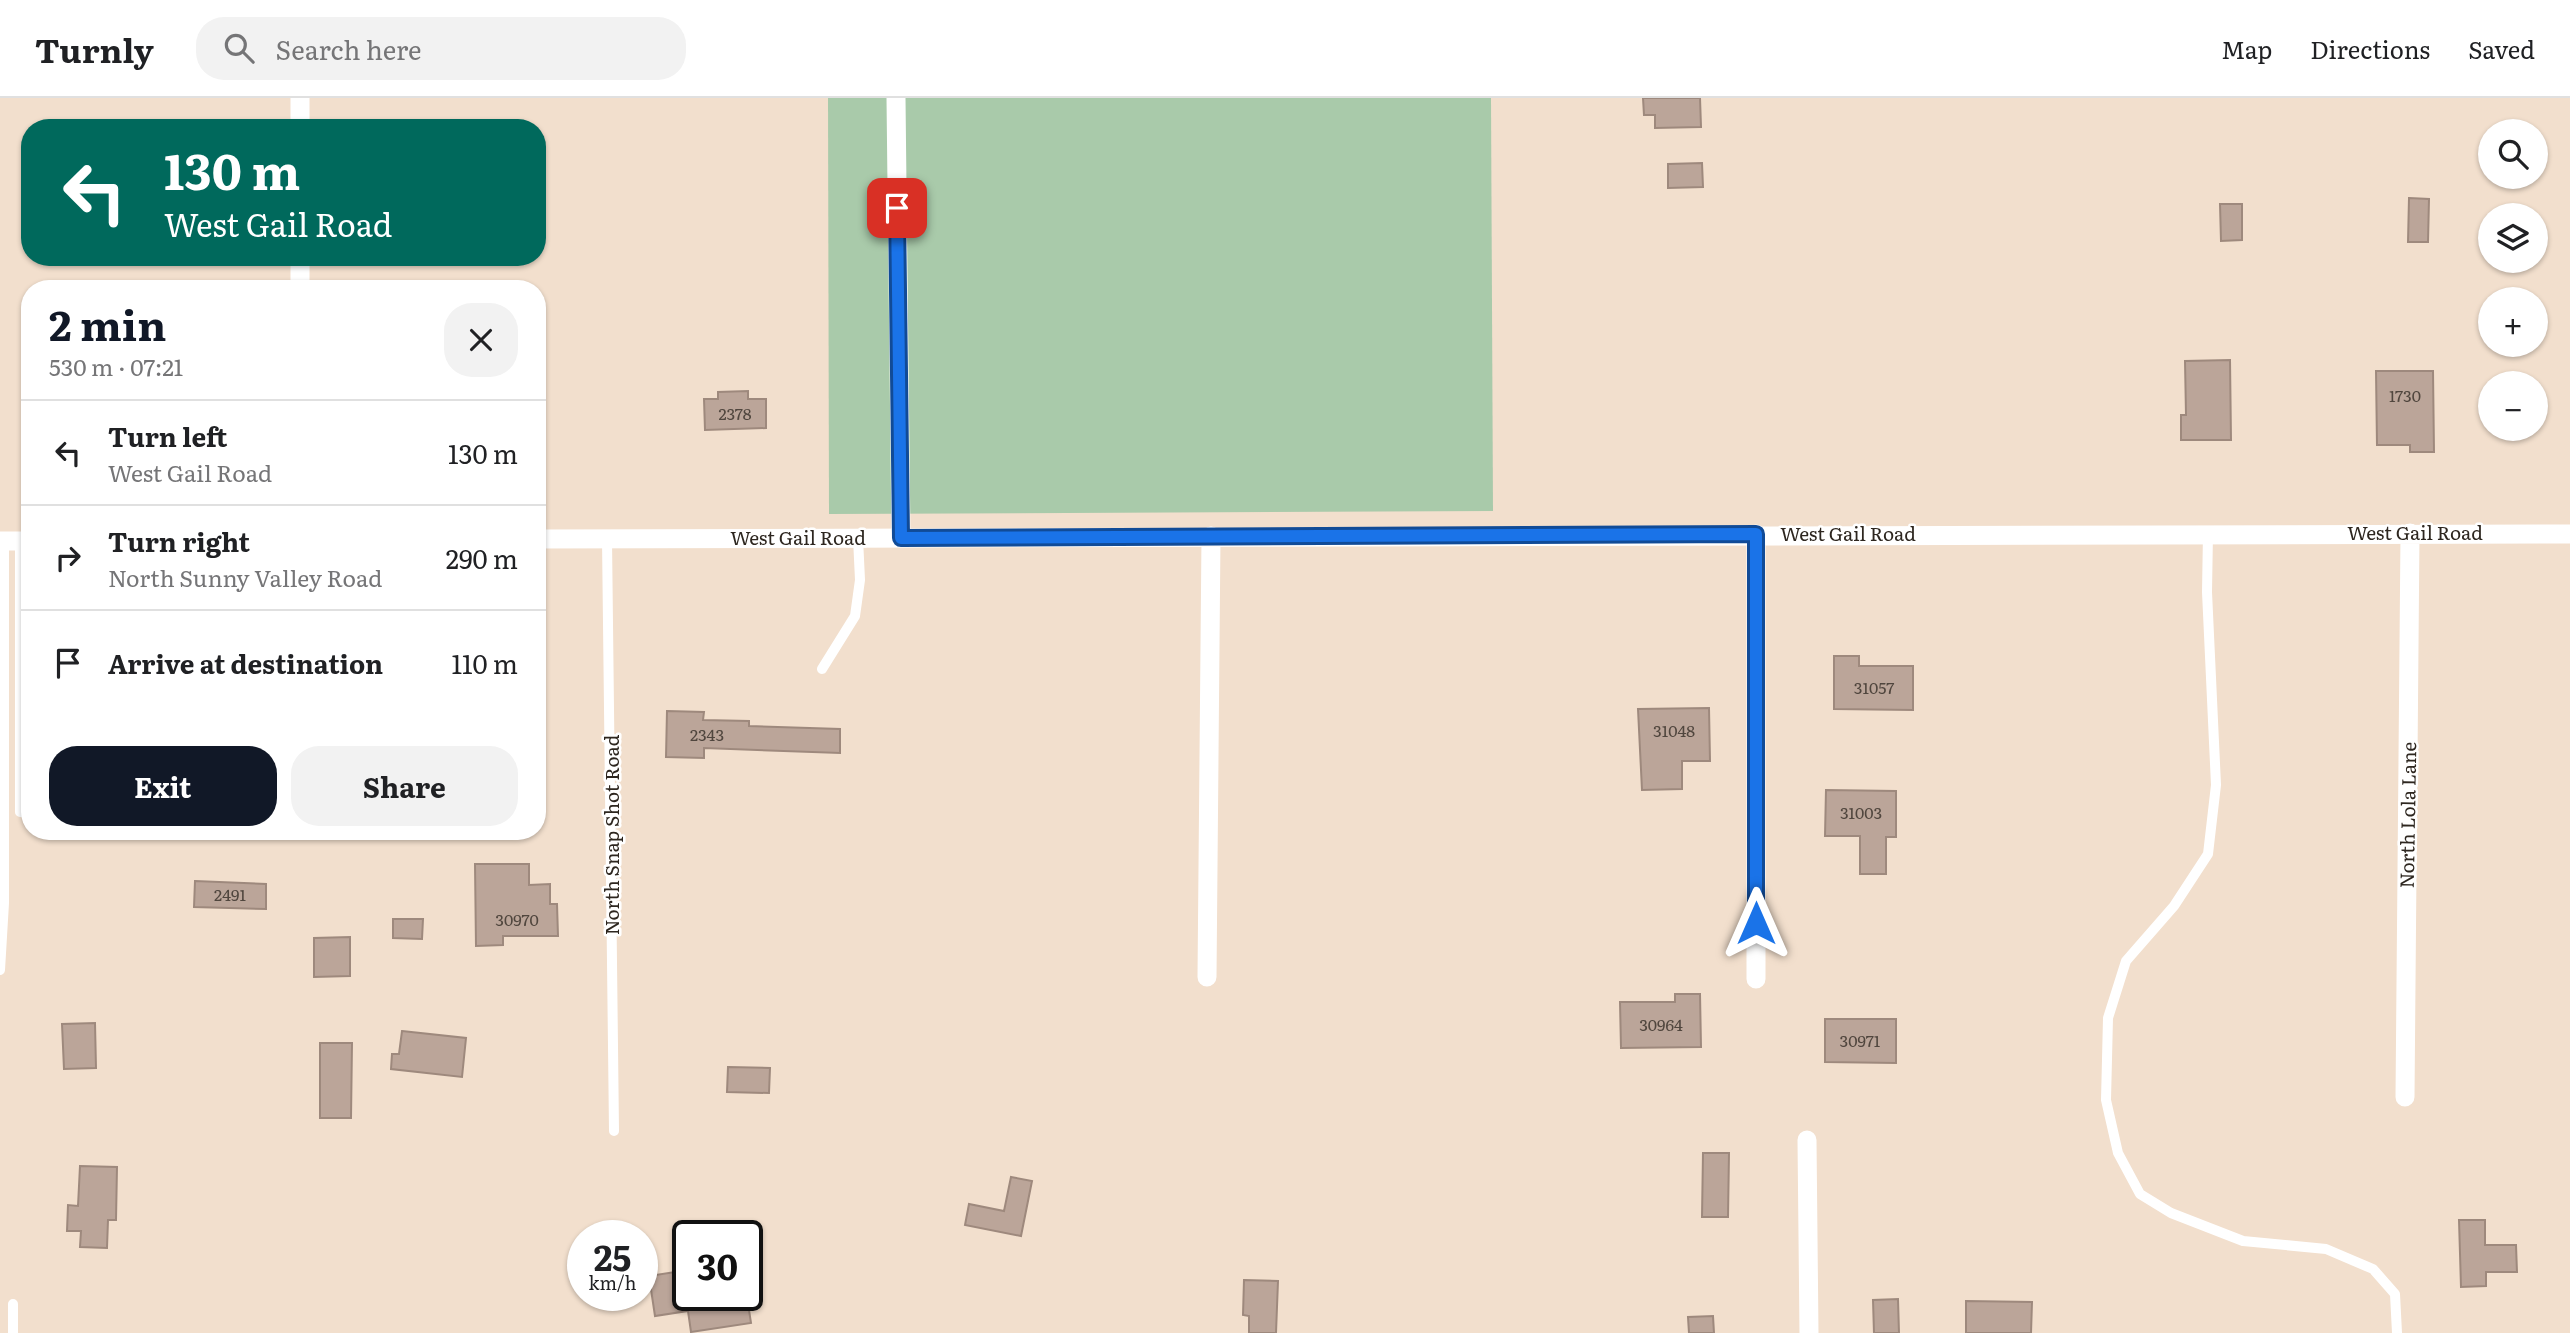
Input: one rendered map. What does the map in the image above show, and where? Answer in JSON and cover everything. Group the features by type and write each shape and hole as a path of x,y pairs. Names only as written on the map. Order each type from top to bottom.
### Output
{"street":[{"path":"300,98 300,119"},
{"path":"896,98 901,538"},
{"name":"North Lola Lane","path":"2405,1097 2410,533"},
{"path":"1756,534 1756,979"},
{"name":"West Gail Road","path":"546,539 2570,534"},
{"path":"1207,977 1211,536"},
{"path":"1808,1140 1809,1333"}],"lane":[{"path":"2208,533 2207,592 2216,785 2208,854 2174,906 2126,961 2108,1018 2106,1100 2119,1153 2140,1194 2171,1213 2243,1241 2326,1249 2373,1269 2395,1294 2397,1333"},
{"path":"822,669 855,615 860,580 858,538"},
{"name":"North Snap Shot Road","path":"607,539 614,1131"},
{"path":"13,541 21,812"},
{"path":"0,970 13,541"},
{"path":"13,1304 13,1333"}],"green space":[{"path":"828,98 1491,98 1493,511 829,514"}],"building":[{"path":"1643,98 1700,98 1701,127 1655,128 1655,115 1644,115"},
{"path":"1702,163 1703,187 1668,188 1668,164"},
{"path":"2409,198 2429,199 2428,242 2408,242"},
{"path":"2220,204 2242,204 2242,240 2221,241"},
{"path":"2230,360 2231,440 2181,440 2181,415 2186,415 2185,361"},
{"path":"2376,371 2433,371 2434,452 2410,452 2410,445 2377,445"},
{"path":"748,391 748,399 766,399 766,428 705,430 704,399 718,399 718,392"},
{"path":"1834,656 1859,656 1859,666 1913,666 1913,710 1834,709"},
{"path":"1709,708 1710,761 1682,761 1682,789 1642,790 1638,709"},
{"path":"667,711 704,712 703,720 749,721 749,726 840,729 840,753 704,748 704,758 666,757"},
{"path":"1826,790 1896,791 1896,837 1886,837 1886,874 1860,874 1860,836 1825,836"},
{"path":"475,864 529,864 529,885 550,884 550,904 557,904 558,936 503,936 503,945 476,946"},
{"path":"195,881 266,884 266,909 194,907"},
{"path":"393,919 423,919 422,939 393,938"},
{"path":"350,937 350,976 314,977 314,938"},
{"path":"1675,994 1700,994 1701,1047 1621,1048 1620,1002 1675,1002"},
{"path":"1825,1019 1896,1019 1896,1063 1825,1062"},
{"path":"95,1023 96,1068 64,1069 62,1024"},
{"path":"402,1031 466,1038 462,1077 391,1069 392,1054 399,1054"},
{"path":"320,1043 352,1043 351,1118 320,1118"},
{"path":"728,1067 770,1068 769,1093 727,1092"},
{"path":"1703,1153 1729,1153 1728,1217 1702,1217"},
{"path":"80,1166 117,1167 116,1220 108,1220 107,1248 80,1247 81,1231 67,1231 68,1205 78,1206"},
{"path":"1011,1177 1032,1181 1021,1236 965,1225 969,1204 1004,1211"},
{"path":"2459,1220 2485,1220 2485,1245 2516,1245 2517,1272 2486,1272 2486,1286 2461,1287"},
{"path":"672,1272 672,1311 688,1311 655,1316 654,1311 658,1311 658,1275"},
{"path":"1244,1280 1278,1281 1276,1333 1249,1333 1249,1316 1243,1315"},
{"path":"1898,1299 1899,1333 1874,1333 1873,1300"},
{"path":"1966,1301 2032,1302 2031,1333 1966,1333"},
{"path":"688,1311 749,1311 751,1323 691,1332"},
{"path":"1713,1316 1714,1333 1689,1333 1688,1317"}],"route":[{"path":"897,208 901,538 1756,534 1756,923"}]}
